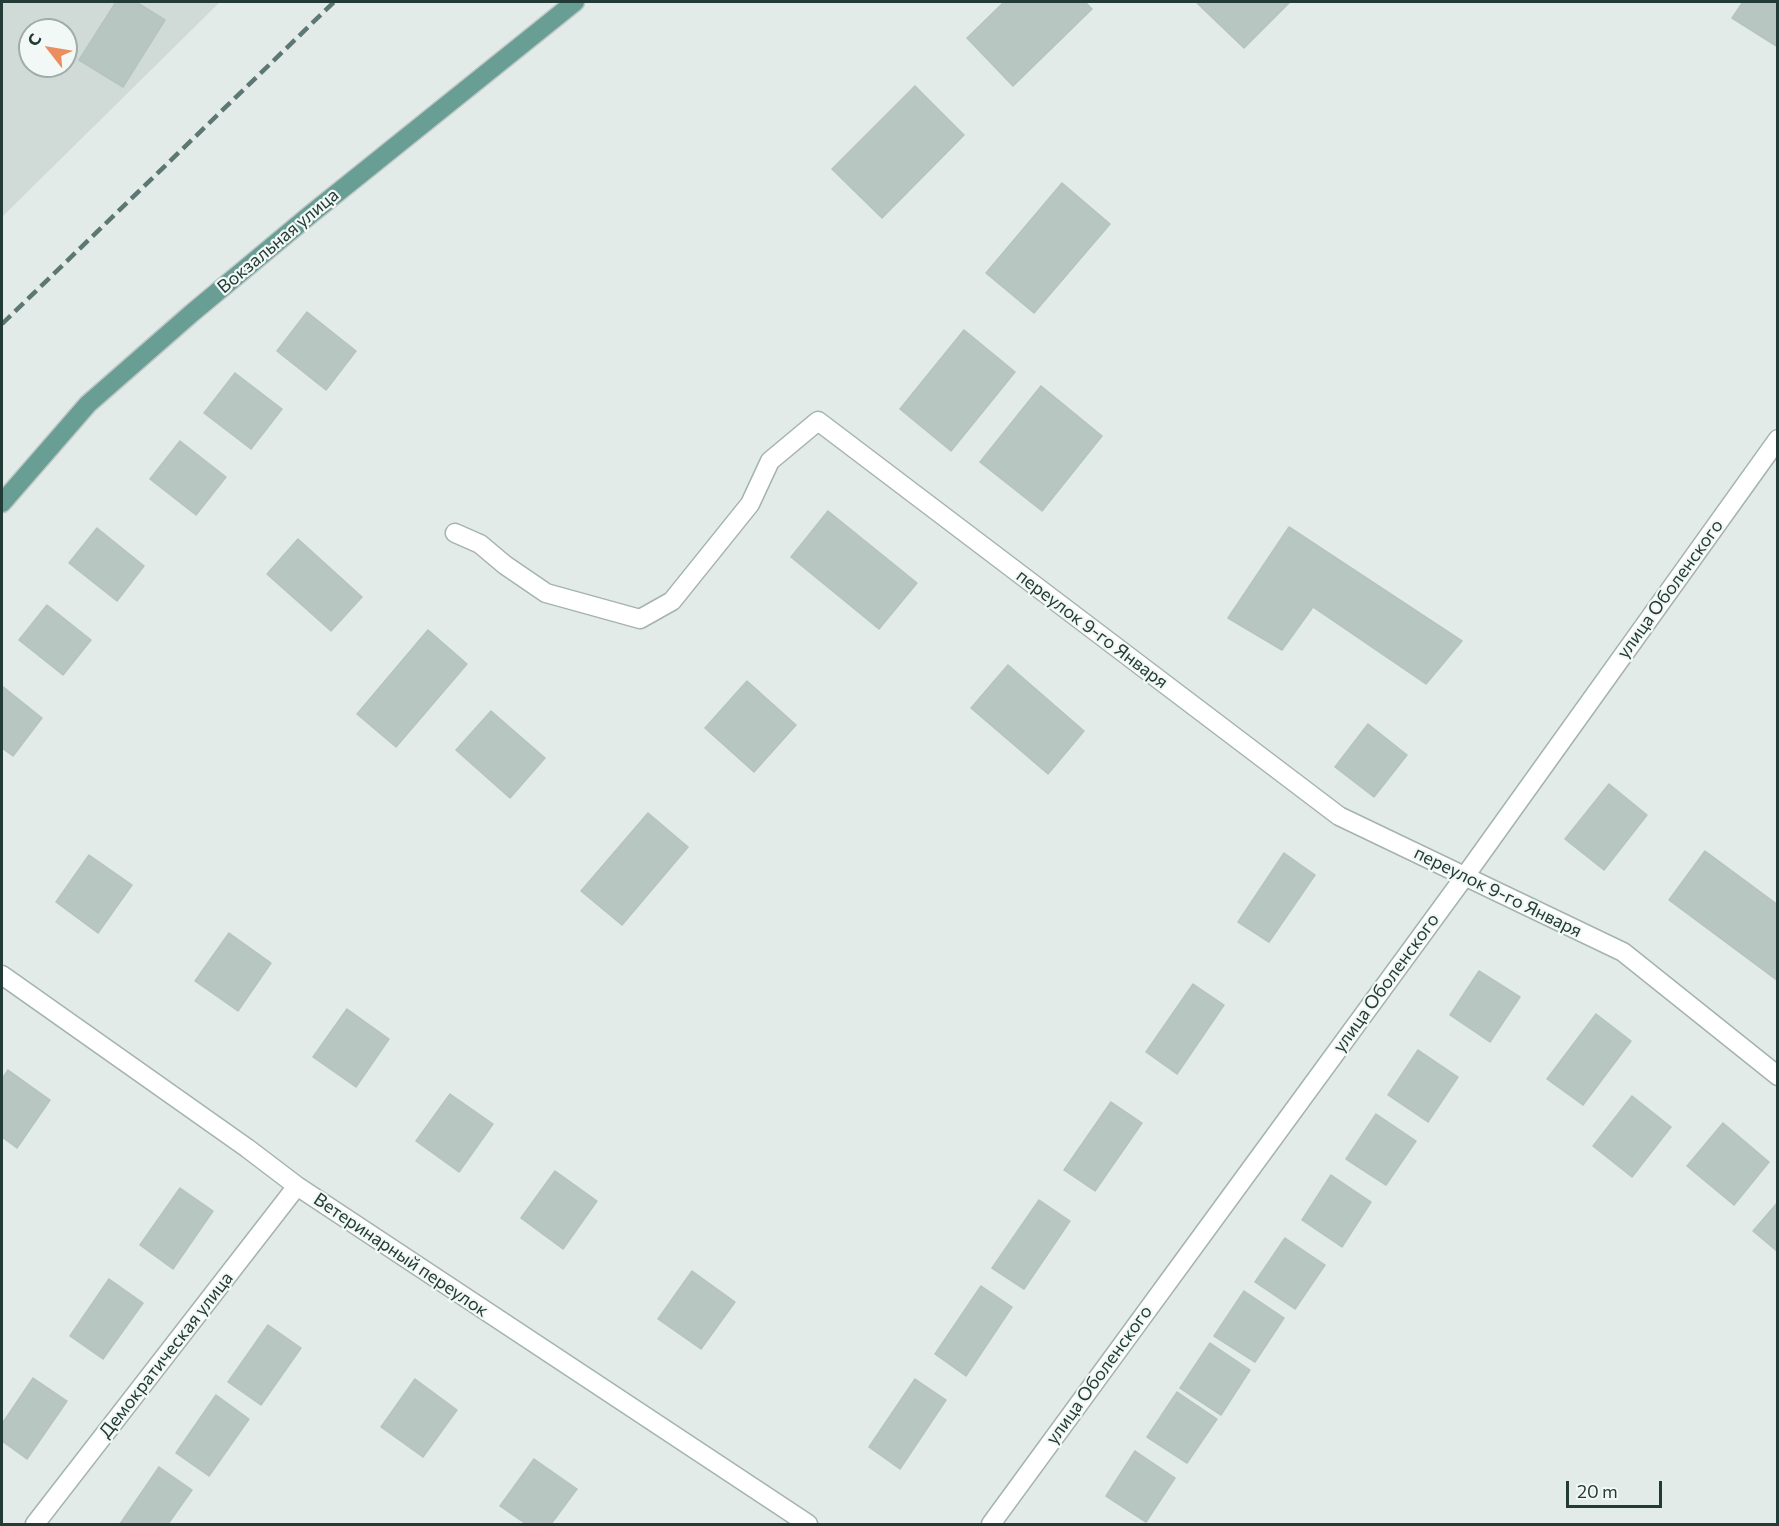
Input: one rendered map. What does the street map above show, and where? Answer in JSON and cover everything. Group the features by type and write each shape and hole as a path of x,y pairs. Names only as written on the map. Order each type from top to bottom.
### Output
{"main road":[{"name":"Вокзальная улица","path":"2,503 88,404 105,389 310,214 575,2"}],"street":[{"name":"переулок 9-го Января","path":"454,533 480,544 505,565 546,593 640,619 672,601 750,504 770,461 818,421 1339,816 1623,952 1778,1076"},
{"name":"улица Оболенского","path":"991,1524 1465,876 1778,439"},
{"name":"Ветеринарный переулок","path":"2,975 238,1141 297,1186 808,1524"},
{"name":"Демократическая улица","path":"35,1524 297,1186"}],"shaded area":[{"path":"2,2 220,2 2,217"}],"building":[{"path":"116,2 136,2 165,20 123,87 79,60"},
{"path":"1004,2 1085,2 1092,9 1013,86 967,38"},
{"path":"1196,2 1290,2 1244,48"},
{"path":"1743,2 1778,2 1778,47 1732,18"},
{"path":"915,86 964,135 882,218 832,169"},
{"path":"1062,183 1110,224 1034,313 986,273"},
{"path":"307,312 356,351 326,390 277,351"},
{"path":"964,330 1015,372 951,451 900,409"},
{"path":"235,373 282,409 251,449 204,413"},
{"path":"1041,386 1102,436 1042,511 980,462"},
{"path":"180,441 226,477 196,515 150,479"},
{"path":"828,511 917,583 879,629 791,557"},
{"path":"1289,527 1462,641 1426,684 1313,607 1282,650 1228,618"},
{"path":"97,528 144,566 117,601 69,563"},
{"path":"298,539 362,597 331,631 267,574"},
{"path":"47,605 91,640 63,675 19,640"},
{"path":"428,630 467,664 396,747 357,714"},
{"path":"1008,665 1084,731 1048,774 971,708"},
{"path":"747,681 796,725 754,772 705,728"},
{"path":"2,686 42,718 13,756 2,748"},
{"path":"491,711 545,758 510,798 456,750"},
{"path":"1368,724 1407,755 1374,797 1335,767"},
{"path":"1609,784 1647,815 1604,870 1565,839"},
{"path":"648,813 688,847 622,925 581,891"},
{"path":"1705,851 1778,905 1778,981 1669,900"},
{"path":"1284,853 1315,875 1269,942 1238,922"},
{"path":"89,855 132,885 98,933 56,902"},
{"path":"229,933 271,963 238,1011 195,981"},
{"path":"1479,971 1520,997 1490,1042 1450,1015"},
{"path":"1193,984 1224,1005 1177,1074 1146,1052"},
{"path":"347,1009 389,1039 356,1087 313,1057"},
{"path":"1596,1014 1631,1041 1583,1105 1547,1079"},
{"path":"1418,1050 1458,1077 1428,1122 1388,1095"},
{"path":"8,1070 50,1100 17,1148 2,1137 2,1079"},
{"path":"450,1094 493,1124 459,1172 416,1141"},
{"path":"1632,1096 1671,1127 1632,1177 1593,1146"},
{"path":"1111,1102 1142,1123 1095,1191 1064,1170"},
{"path":"1376,1114 1416,1141 1386,1185 1346,1159"},
{"path":"1723,1123 1769,1162 1734,1205 1687,1166"},
{"path":"555,1171 597,1201 563,1249 521,1218"},
{"path":"1331,1175 1371,1202 1342,1247 1302,1220"},
{"path":"180,1188 213,1211 173,1269 140,1245"},
{"path":"1039,1200 1070,1221 1024,1289 992,1268"},
{"path":"1778,1202 1778,1252 1753,1231"},
{"path":"1285,1238 1325,1265 1295,1309 1255,1282"},
{"path":"692,1271 735,1302 701,1349 658,1319"},
{"path":"109,1279 143,1303 103,1359 70,1336"},
{"path":"981,1286 1012,1307 966,1376 935,1354"},
{"path":"1244,1291 1284,1318 1255,1362 1214,1336"},
{"path":"268,1325 301,1348 261,1405 228,1382"},
{"path":"1210,1343 1250,1370 1221,1415 1180,1388"},
{"path":"33,1378 67,1401 27,1459 2,1441 2,1424"},
{"path":"415,1379 457,1410 423,1457 381,1427"},
{"path":"915,1379 946,1400 900,1469 869,1447"},
{"path":"1177,1392 1217,1419 1187,1463 1147,1437"},
{"path":"216,1395 249,1419 209,1476 176,1453"},
{"path":"1135,1451 1175,1478 1146,1522 1106,1496"},
{"path":"534,1459 577,1489 551,1524 526,1524 500,1506"},
{"path":"159,1467 192,1490 168,1524 120,1524"}],"railway":[{"path":"2,324 334,2"}]}
